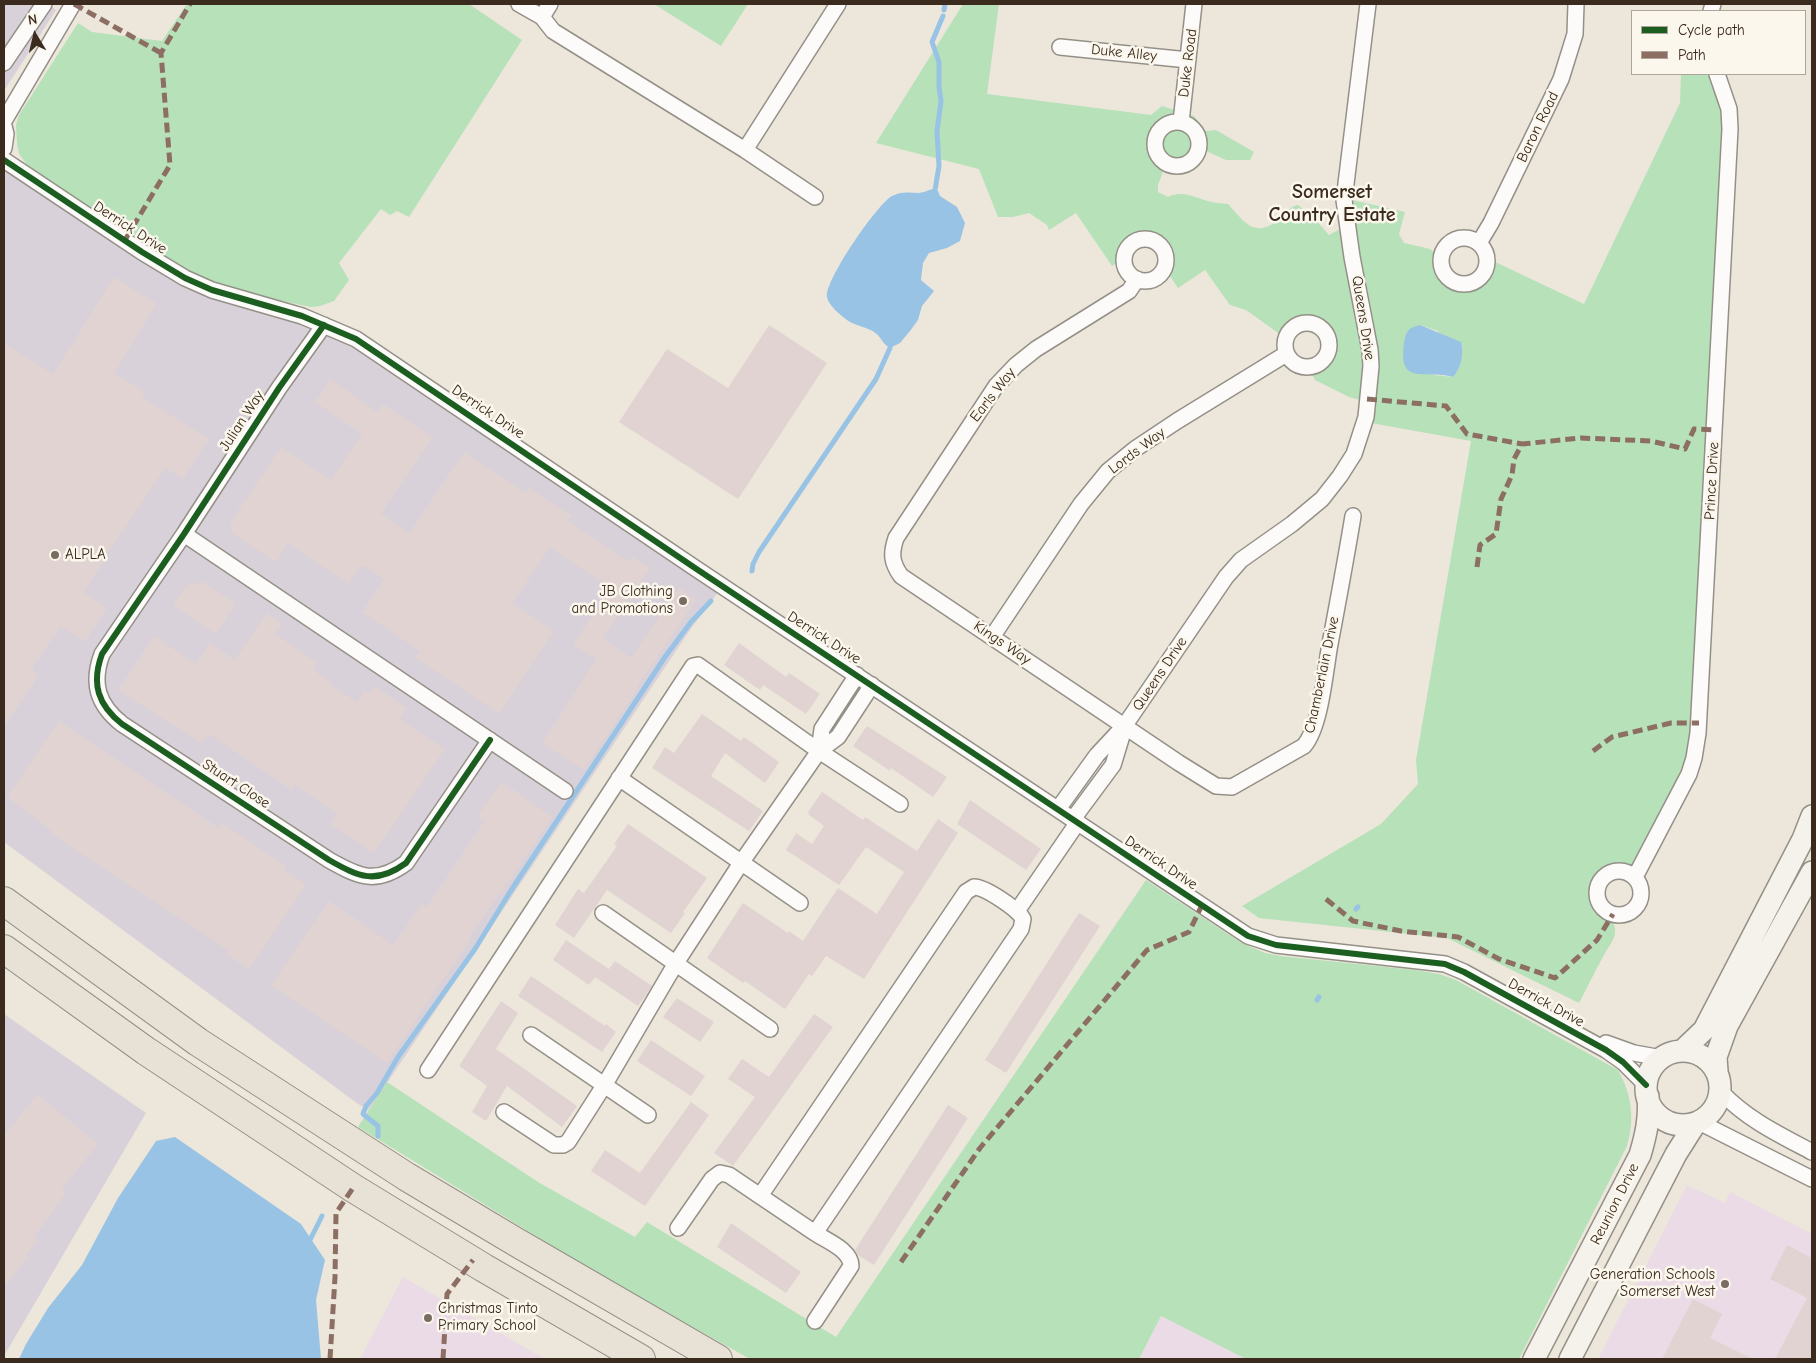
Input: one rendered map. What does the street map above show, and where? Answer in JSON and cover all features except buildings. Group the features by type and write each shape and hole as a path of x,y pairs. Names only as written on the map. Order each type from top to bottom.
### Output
{"highway":[{"path":"4,901 198,1042 398,1171 524,1247 718,1359"},
{"path":"4,949 146,1051 353,1188 641,1359"}],"street":[{"path":"4,63 44,4"},
{"path":"4,121 73,4"},
{"path":"519,4 546,10 554,31 745,150 815,197"},
{"path":"745,150 838,4"},
{"name":"Duke Road","path":"1181,122 1194,4"},
{"name":"Queens Drive","path":"1058,809 1097,755 1125,725 1226,577 1241,560 1292,524 1322,499 1354,454 1366,417 1371,366 1369,342 1352,257 1344,200 1368,4"},
{"name":"Baron Road","path":"1479,244 1561,79 1570,56 1575,34 1576,4"},
{"path":"35,17 57,30"},
{"name":"Duke Alley","path":"1060,47 1188,60"},
{"name":"Prince Drive","path":"1635,877 1689,774 1698,733 1730,129 1729,109 1716,75"},
{"path":"4,126 6,134 4,148"},
{"name":"Derrick Drive","path":"4,160 142,252 186,278 212,290 302,316 356,339 695,568 1248,936 1276,945 1445,964 1464,972 1560,1024 1618,1058 1647,1091"},
{"name":"Earls Way","path":"892,551 901,528 996,386 1016,365 1036,350 1129,291 1138,279"},
{"name":"Julian Way","path":"184,534 278,388 324,325"},
{"name":"Lords Way","path":"992,637 1081,504 1108,471 1135,449 1177,421 1286,354"},
{"name":"Chamberlain Drive","path":"1125,725 1216,786 1225,788 1241,784 1304,746 1315,728 1353,516"},
{"path":"184,534 565,791"},
{"name":"Stuart Close","path":"184,534 102,654 98,664 97,685 100,697 105,707 122,724 329,860 353,873 364,876 379,876 394,872 406,863 490,740"},
{"name":"Kings Way","path":"892,551 892,561 901,576 1125,725"},
{"path":"428,1070 691,668 695,665 698,665 819,751 900,804"},
{"path":"819,751 822,729 857,675"},
{"path":"504,1112 554,1145 563,1145 568,1142 605,1084 676,963 741,863 819,751 838,737 872,685"},
{"name":"Queens Drive","path":"1017,911 1113,765 1125,725"},
{"path":"619,778 800,903"},
{"path":"1682,1051 1704,1030 1803,839 1812,816"},
{"path":"1717,1071 1710,1061 1700,1054 1682,1051 1671,1053 1662,1058 1651,1070 1647,1091 1654,1112 1668,1122 1677,1125 1697,1123 1708,1117 1714,1110 1721,1092 1716,1057 1727,1026 1812,872"},
{"path":"760,1196 966,892 979,887 1017,911 1022,920 1021,929 815,1233"},
{"path":"604,913 770,1029"},
{"name":"Derrick Drive","path":"1560,1024 1621,1049 1662,1058"},
{"path":"531,1035 648,1115"},
{"name":"Reunion Drive","path":"1534,1359 1640,1154 1649,1113 1647,1091"},
{"path":"1721,1092 1745,1114 1760,1124 1812,1152"},
{"path":"1697,1123 1812,1179"},
{"name":"Reunion Drive","path":"1570,1359 1676,1154 1697,1123"},
{"path":"678,1228 712,1178 720,1173 729,1175 846,1253 851,1261 851,1266 815,1320"}],"shaded area":[{"path":"4,4 49,4 56,10 4,91"},
{"path":"4,163 185,278 355,339 722,587 690,630 369,1110 358,1104 4,842"},
{"path":"4,1014 146,1113 4,1356"},
{"name":"Generation Schools Somerset West","path":"1687,1185 1725,1203 1730,1192 1812,1234 1812,1359 1598,1359"},
{"name":"Christmas Tinto Primary School","path":"403,1277 545,1359 360,1359"},
{"path":"1161,1316 1246,1359 1139,1359"}],"green space":[{"path":"187,4 469,4 522,40 409,217 397,211 390,215 381,209 339,263 349,280 334,301 311,307 243,293 212,282 182,267 31,170 19,154 16,125 19,115 78,23 92,32 162,41"},
{"path":"654,4 748,4 721,46"},
{"path":"963,4 999,4 987,94 1151,115 1162,106 1194,116 1206,131 1216,130 1254,152 1250,160 1226,160 1204,150 1197,161 1188,168 1177,171 1164,169 1158,185 1158,192 1168,197 1183,194 1210,202 1228,204 1252,227 1266,227 1298,205 1314,218 1329,235 1340,229 1360,332 1363,366 1361,400 1349,397 1315,380 1311,372 1326,363 1333,352 1332,340 1326,329 1317,321 1305,318 1293,322 1281,335 1246,310 1230,305 1205,270 1178,288 1168,273 1172,257 1169,245 1161,236 1150,232 1139,232 1128,237 1121,247 1118,262 1112,266 1076,213 1049,230 1047,225 1029,213 1013,217 998,217 979,169 876,143"},
{"path":"1681,75 1709,75 1719,100 1723,122 1690,735 1682,770 1631,866 1614,866 1607,869 1596,878 1593,885 1595,902 1613,923 1615,935 1579,1003 1447,938 1259,918 1242,906 1381,824 1418,784 1416,760 1471,441 1371,423 1375,403 1378,354 1352,200 1405,212 1399,234 1404,243 1430,249 1436,254 1437,267 1441,277 1449,284 1458,287 1468,287 1477,283 1485,275 1490,263 1493,261 1584,304 1680,103","holes":["1420,325 1438,331 1453,377 1434,375"]},
{"path":"1146,880 1240,942 1265,953 1439,974 1456,980 1618,1070 1623,1079 1631,1107 1631,1126 1627,1146 1519,1359 1246,1359 1161,1316 1139,1359 750,1359 598,1274 358,1127 387,1082 538,1182 635,1237 647,1222 836,1337"}],"water":[{"path":"933,189 957,207 965,223 960,241 947,248 929,253 923,263 921,280 934,291 922,306 918,320 910,331 900,343 890,348 874,332 850,322 836,311 828,300 828,288 853,243 885,202 892,196 900,193 920,193"},
{"path":"1420,325 1461,342 1461,361 1453,377 1415,374 1405,366 1403,357 1406,336 1410,329"},
{"path":"175,1137 301,1224 325,1260 316,1300 321,1359 19,1359 48,1308 82,1265 118,1198 156,1141"}],"waterway":[{"path":"944,10 945,4"},
{"path":"935,190 939,166 937,131 941,101 939,62 932,42 943,16"},
{"path":"752,571 759,552 876,379 890,348"},
{"path":"378,1136 378,1126 363,1114 366,1106 377,1093 398,1057 475,949 510,892 665,657 691,622 711,601"},
{"path":"308,1244 322,1216"}],"marked path":[{"path":"74,4 161,53"},
{"path":"125,240 170,165 161,53 190,4"},
{"path":"1367,399 1446,406 1467,434 1522,444"},
{"path":"1477,567 1480,545 1496,534 1501,499 1512,475 1514,459 1522,444 1581,438 1651,441 1685,449 1694,429 1714,430"},
{"path":"1593,751 1612,737 1671,723 1699,723"},
{"path":"1326,899 1353,921 1401,931 1458,937 1499,959 1555,978 1597,940 1613,914"},
{"path":"901,1262 980,1148 1147,950 1189,932 1202,905"},
{"path":"330,1359 335,1277 336,1213 353,1188"},
{"path":"443,1359 447,1294 473,1260"}],"cycle path":[{"path":"4,160 142,252 185,278 212,290 302,316 356,339 695,568 1248,936 1276,945 1445,964 1464,972 1606,1050 1623,1062 1646,1085"},
{"path":"324,325 279,388 184,534 102,654 97,675 97,684 102,701 122,724 329,860 349,871 368,876 386,874 406,863 490,740"}],"place":[{"name":"ALPLA","path":"55,555"},
{"name":"JB Clothing and Promotions","path":"683,601"},
{"name":"Generation Schools Somerset West","path":"1725,1284"},
{"name":"Christmas Tinto Primary School","path":"428,1318"}],"district":[{"name":"Somerset Country Estate","path":"1332,204"}]}
